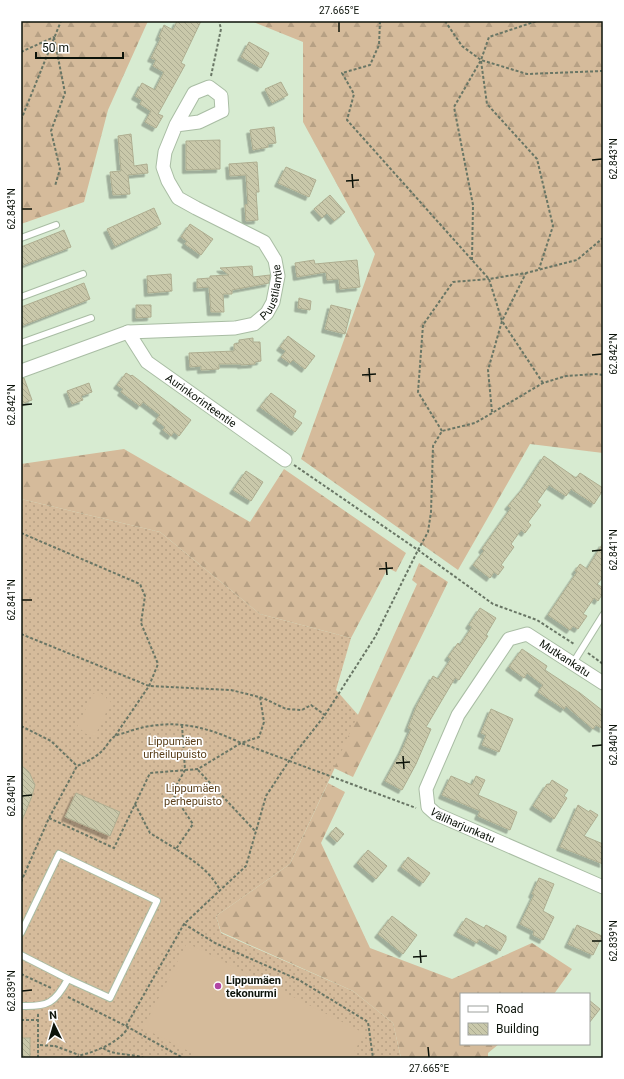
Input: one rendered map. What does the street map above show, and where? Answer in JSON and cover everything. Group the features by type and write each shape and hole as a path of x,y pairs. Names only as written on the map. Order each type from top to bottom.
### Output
{"street":[{"name":"Puustilantie","path":"21,372 128,332 235,328 254,324 267,313 274,302 278,276 275,260 264,242 178,198 168,181 163,167 165,152 176,125 194,93 209,87"},
{"path":"176,125 199,122 222,111 221,96 209,87"},
{"name":"Aurinkorinteentie","path":"128,332 147,362 285,460"},
{"name":"Mutkankatu","path":"527,634 603,683"},
{"name":"Väliharjunkatu","path":"527,634 509,640 458,715 426,790 428,807 436,814 603,887"}],"lane":[{"path":"21,238 56,225"},
{"path":"21,297 83,274"},
{"path":"21,343 91,318"},
{"path":"573,663 603,615"},
{"path":"21,933 59,854 157,901 110,998 21,955"},
{"path":"21,1006 33,1006 47,1003 60,993 68,979"}],"path":[{"path":"21,120 60,21"},
{"path":"209,87 221,29 219,21"},
{"path":"380,21 379,45 370,64 342,73 354,94 347,120 489,279 502,321 543,383"},
{"path":"444,21 462,46 481,60 527,74 603,71"},
{"path":"472,260 473,205 454,107 481,60 489,36 537,21"},
{"path":"21,52 54,37"},
{"path":"54,37 65,93 51,131 60,169 55,186"},
{"path":"481,60 487,104 537,159 553,226 539,270"},
{"path":"442,431 418,392 423,325 453,282 489,279 526,273 577,260 603,238"},
{"path":"492,413 488,370 502,321 526,273"},
{"path":"76,1058 79,1055 103,1048 122,1035 184,924 246,866 266,796 289,761 325,715 375,637 428,532 431,512 433,446 442,431 475,423 543,383 566,376 603,375"},
{"path":"285,460 418,550 493,604 537,620 603,664"},
{"path":"21,532 140,584 145,596 141,623 158,664 149,686 114,737 101,752 84,764 77,766 49,818 21,882"},
{"path":"21,634 149,686 232,690 260,697 286,709 302,710 311,706 325,715"},
{"path":"49,818 114,848 150,773 198,769 241,743 258,737 264,722 260,697"},
{"path":"114,737 148,726 162,724 197,726 220,733 241,743 416,808 428,807"},
{"path":"176,849 194,824 172,793 185,770 182,725"},
{"path":"21,726 51,741 77,766"},
{"path":"198,769 256,832"},
{"path":"135,804 150,833 203,868 213,878 220,890"},
{"path":"184,924 215,943 299,980 368,1022 373,1058"},
{"path":"21,974 127,1027 183,1058"},
{"path":"38,1058 38,1012 43,1012"},
{"path":"21,1020 38,1020"},
{"path":"38,1045 55,1046 79,1055"},
{"path":"103,1048 112,1052 137,1055 144,1058"}],"green space":[{"path":"21,21 148,21 108,110 84,202 21,224"},
{"path":"251,21 603,21 603,453 530,444 458,570 301,459 375,254 303,122 303,42"},
{"path":"124,449 250,522 284,469 406,553 396,572 388,568 351,638 260,614 160,532 21,499 21,464"},
{"name":"Lippumäen urheilupuisto","path":"21,499 160,532 260,614 351,638 336,690 359,716 290,864 216,916 221,933 353,991 393,1023 401,1058 21,1058"},
{"path":"419,563 448,582 353,777 334,768 417,584 412,580"},
{"path":"95,693 100,696 101,694 106,696 106,698 111,702 95,736 83,733 83,731 77,727 93,694"},
{"path":"328,783 345,792 321,843 370,948 452,979 532,943 572,969 555,993 460,993 460,1045 498,1045 488,1053 488,1058 401,1058 393,1023 353,991 221,932 216,916 290,864"},
{"name":"Lippumäen tekonurmi","path":"187,943 364,1033 351,1058 202,1058 143,1028"}],"building":[{"path":"177,21 201,21 181,63 185,65 158,114 163,116 156,128 145,122 151,111 140,104 142,100 135,96 142,83 155,90 164,72 153,66 156,60 151,58 161,38 159,37 164,25 173,30"},
{"path":"249,42 269,53 261,68 241,57"},
{"path":"281,82 288,95 272,103 265,89"},
{"path":"274,127 276,143 268,144 268,147 253,150 250,130"},
{"path":"131,134 134,166 147,164 148,173 128,175 130,194 113,195 110,172 121,171 118,136"},
{"path":"220,140 220,169 186,170 186,141"},
{"path":"257,162 259,192 256,192 258,220 246,221 245,205 248,204 246,175 230,176 229,164"},
{"path":"286,167 316,180 309,197 278,183"},
{"path":"330,195 345,212 334,221 327,213 322,218 314,209"},
{"path":"154,208 161,224 115,246 107,229"},
{"path":"190,224 213,239 201,255 185,244 187,241 181,237"},
{"path":"64,230 71,247 21,266 21,247"},
{"path":"314,260 315,264 357,260 360,287 340,289 339,279 327,280 326,272 297,277 295,263"},
{"path":"252,266 253,277 270,275 269,283 232,290 232,294 223,294 224,312 211,312 209,287 197,288 197,279 210,278 210,276 229,275 220,268"},
{"path":"171,274 172,291 148,293 147,276"},
{"path":"84,283 90,299 21,326 21,307"},
{"path":"299,298 311,301 310,310 298,308"},
{"path":"136,305 151,305 151,317 136,318"},
{"path":"331,305 351,310 345,334 325,329"},
{"path":"288,336 315,356 305,369 293,360 290,363 281,357 286,351 280,347"},
{"path":"253,338 253,342 260,342 261,361 255,362 255,364 219,364 219,369 201,370 201,366 190,367 189,353 234,351 234,344 239,343 239,340"},
{"path":"126,373 131,376 132,375 191,420 179,436 174,432 171,436 163,430 165,427 156,420 160,415 143,402 140,406 121,392 123,389 117,385"},
{"path":"24,378 32,400 21,404 21,379"},
{"path":"89,383 92,392 81,396 83,400 72,404 67,391"},
{"path":"271,393 296,411 293,417 302,423 295,432 260,407"},
{"path":"544,456 576,478 580,473 603,488 603,490 594,504 571,489 566,496 549,485 537,502 541,505 528,522 531,525 525,533 521,530 511,544 514,547 501,565 504,567 498,575 494,572 490,578 473,565 484,551 482,549 511,508 508,506 524,487"},
{"path":"246,471 263,482 251,501 233,490"},
{"path":"603,543 603,577 597,584 603,588 603,593 598,601 594,598 583,614 587,616 578,629 573,626 570,630 548,615 577,572 575,571 580,564 587,569"},
{"path":"480,608 496,618 486,635 488,636 459,680 455,678 426,727 431,729 416,764 402,790 385,781 402,750 411,729 408,728 417,705 433,676 438,679 451,659 448,657 458,643 460,645 472,627 469,625"},
{"path":"522,649 547,666 545,670 580,693 603,711 603,729 596,725 593,729 566,706 564,709 538,692 543,685 527,673 524,678 509,667"},
{"path":"491,709 513,719 499,752 482,745 486,735 481,733"},
{"path":"21,765 29,772 35,785 21,823"},
{"path":"451,776 472,785 476,776 485,780 478,795 517,812 510,830 478,816 480,811 442,795"},
{"path":"552,780 568,790 564,796 567,798 554,819 533,806 547,784 549,785"},
{"path":"76,793 120,812 110,836 65,817"},
{"path":"578,805 589,812 590,810 598,815 584,836 603,844 603,864 560,847"},
{"path":"336,827 344,834 337,842 329,835"},
{"path":"368,850 387,866 376,879 357,863"},
{"path":"408,857 430,873 423,883 401,867"},
{"path":"539,878 554,884 543,911 554,917 543,940 533,935 534,931 520,924 534,895 532,894"},
{"path":"392,916 417,935 403,954 378,934"},
{"path":"466,918 484,928 486,925 506,936 506,940 500,951 479,939 477,943 457,932"},
{"path":"577,925 602,936 593,955 568,944"},
{"path":"590,1001 600,1009 590,1022"},
{"path":"21,1038 30,1038 30,1058 21,1058"}],"place":[{"name":"Lippumäen tekonurmi","path":"218,986"}],"park label":[{"name":"Lippumäen perhepuisto","path":"193,794"}]}
